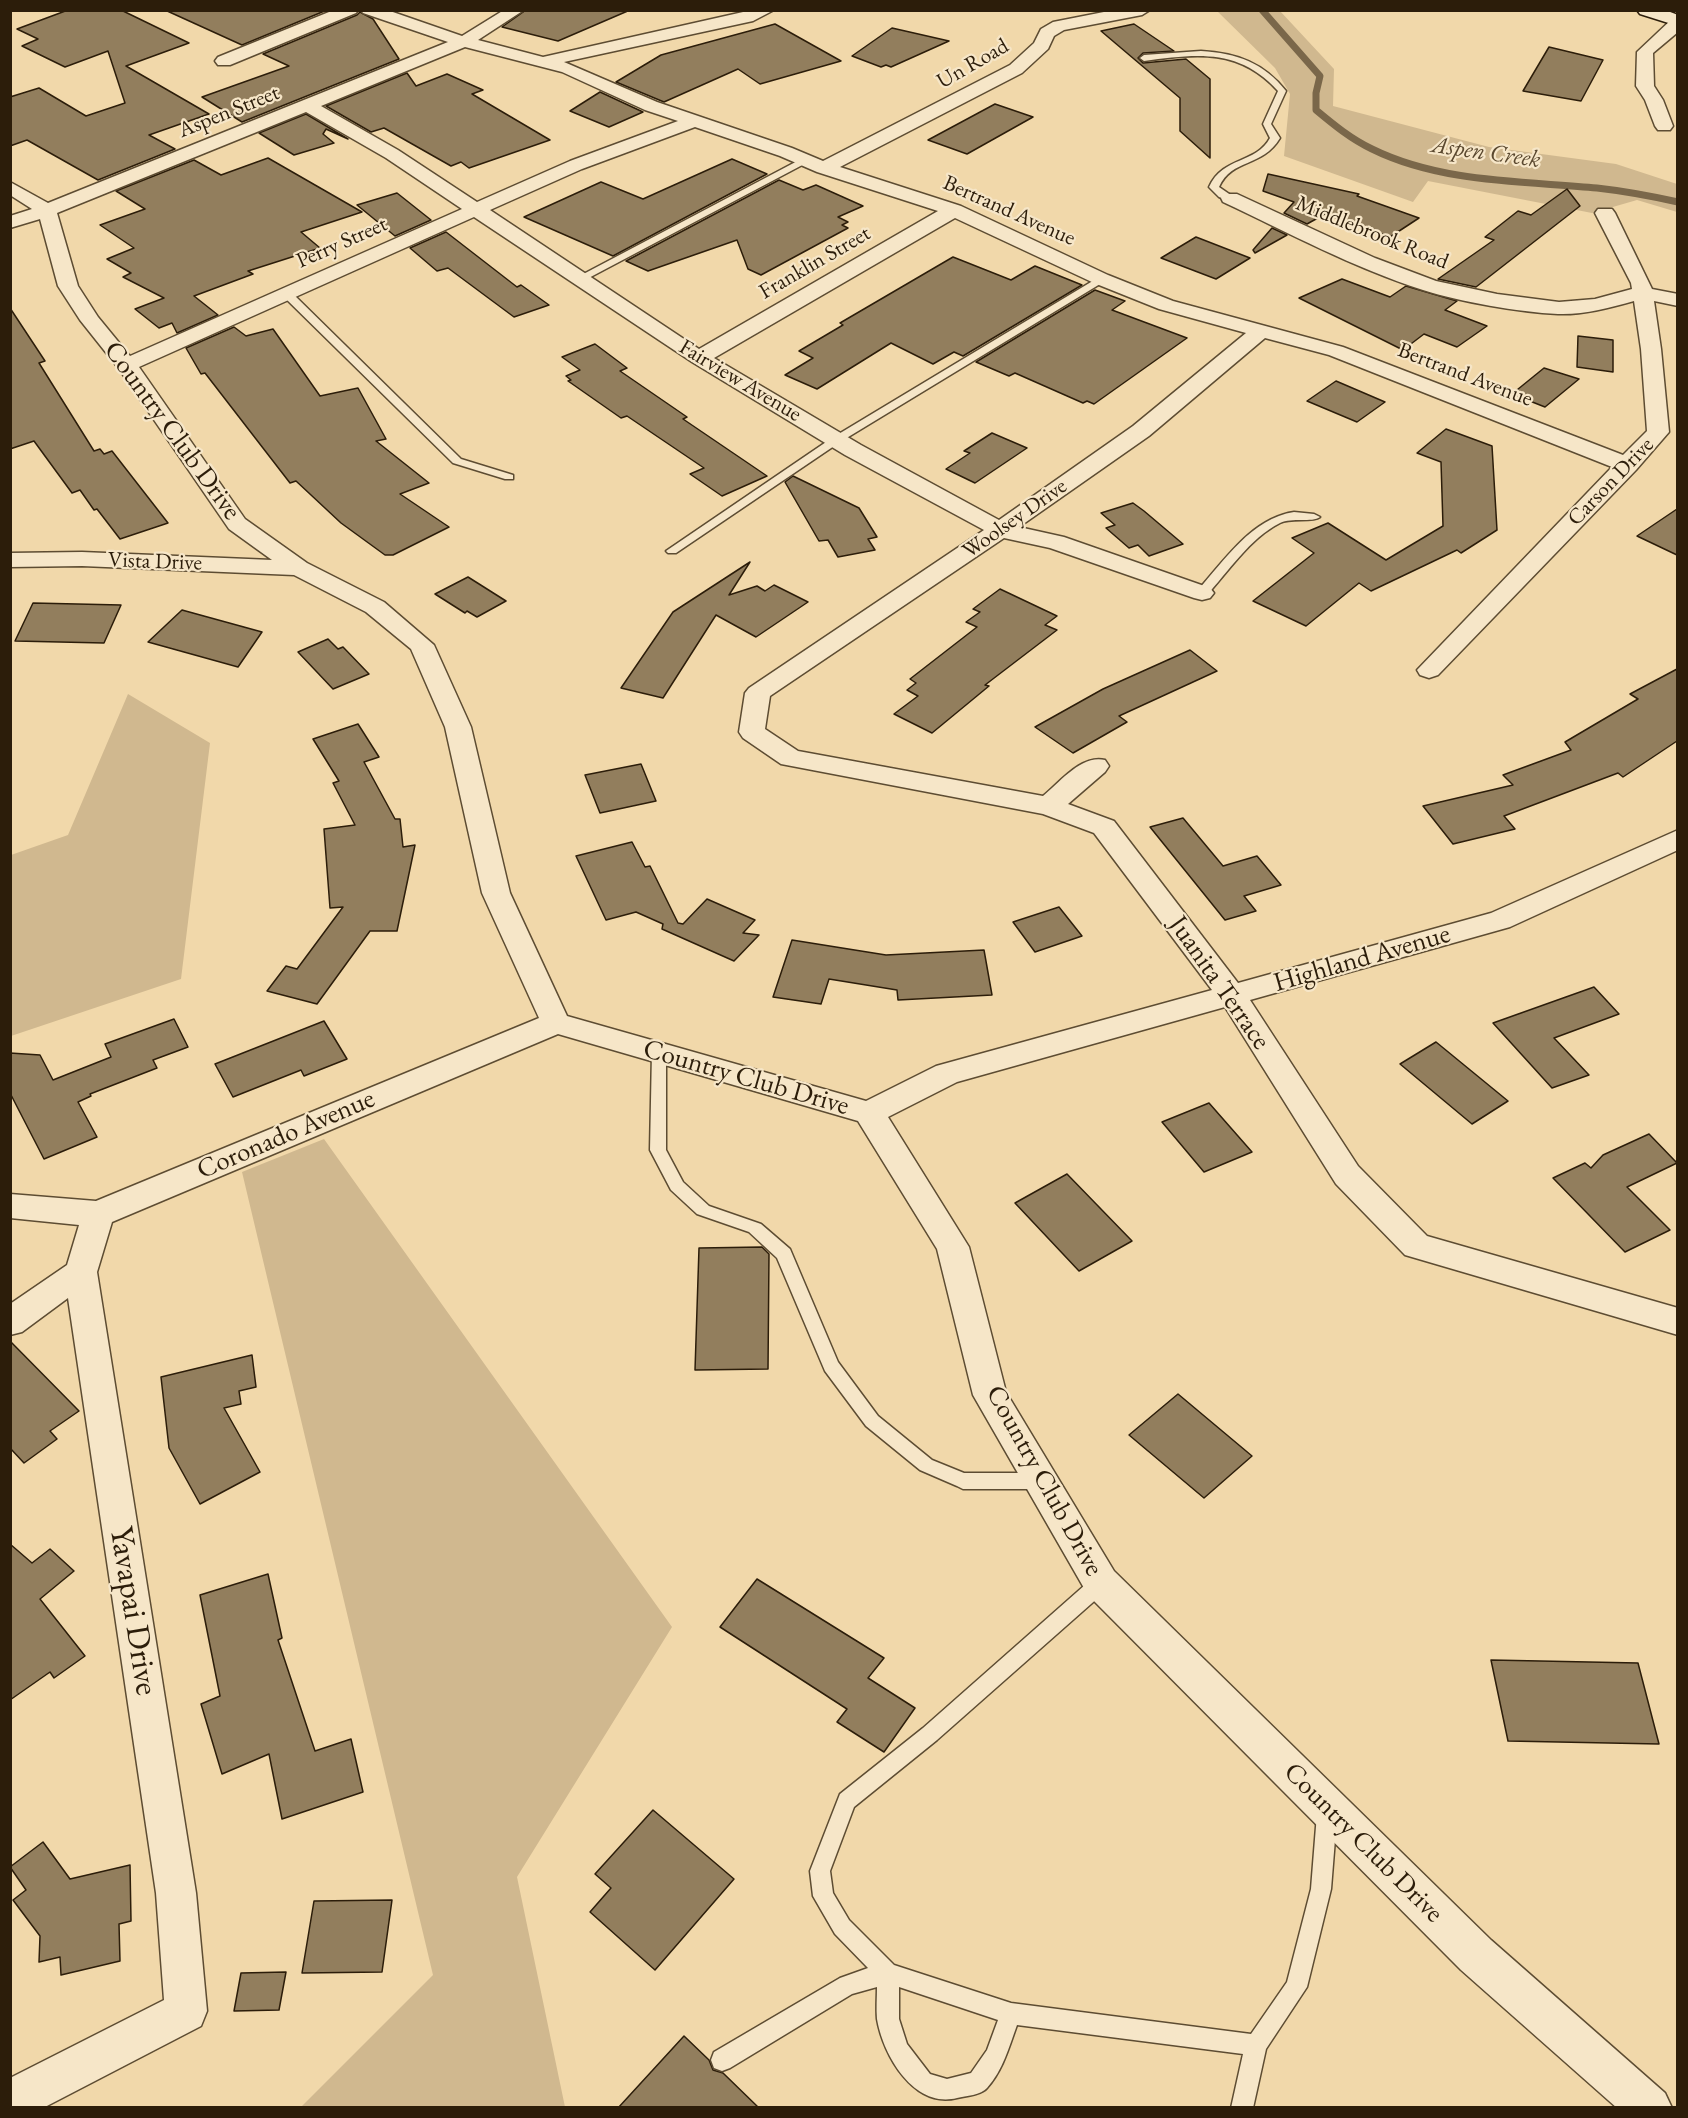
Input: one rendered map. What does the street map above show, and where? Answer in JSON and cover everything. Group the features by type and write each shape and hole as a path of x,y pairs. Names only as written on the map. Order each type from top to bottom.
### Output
{"street":[{"path":"224,61 350,10"},
{"name":"Bertrand Avenue","path":"369,10 464,42 568,68 651,106 824,168 954,210 1101,279 1166,304 1336,351 1628,465"},
{"name":"Aspen Street","path":"10,222 47,210 464,42 516,10"},
{"path":"542,61 753,16 766,10"},
{"name":"Un Road","path":"824,168 1016,69 1042,45 1047,33 1059,26 1142,10"},
{"path":"1646,10 1677,22 1645,52 1645,86 1654,100 1664,126"},
{"name":"Fairview Avenue","path":"309,106 392,154 699,358 836,440 1000,530 1056,542 1202,593"},
{"name":"Perry Street","path":"127,365 576,165 694,121"},
{"path":"10,187 47,210"},
{"name":"Middlebrook Road","path":"1230,198 1368,262 1431,286 1497,300 1559,308 1595,305 1642,293 1677,300"},
{"name":"Country Club Drive","path":"47,210 68,286 90,320 127,365 237,524 299,568 375,607 422,645 458,728 496,892 556,1023 869,1113 952,1247 990,1395 1101,1583 1476,1955 1650,2108"},
{"name":"Franklin Street","path":"699,358 954,210"},
{"name":"Carson Drive","path":"1429,669 1658,432 1651,349 1641,283 1605,213"},
{"name":"Woolsey Drive","path":"758,693 1000,530 1141,431 1262,330"},
{"name":"Vista Drive","path":"10,560 82,559 299,568"},
{"name":"Juanita Terrace","path":"758,693 752,732 790,758 1048,806 1104,827 1232,995 1347,1175 1416,1246 1677,1322"},
{"path":"1048,806 1096,766"},
{"name":"Highland Avenue","path":"869,1113 947,1074 1500,920 1677,839"},
{"name":"Coronado Avenue","path":"10,1206 98,1214 556,1023"},
{"name":"Yavapai Drive","path":"10,2101 186,2011 176,1893 81,1272 98,1214"},
{"path":"10,1322 81,1272"}],"lane":[{"path":"1144,57 1217,53 1248,60 1271,76 1282,91 1267,124 1275,138 1266,152 1231,166 1216,180 1214,187 1222,195 1230,198"},
{"path":"579,279 804,160"},
{"path":"672,551 836,440 1101,279"},
{"path":"287,294 457,461 509,477"},
{"path":"1202,593 1261,530 1279,518 1298,514 1314,517"},
{"path":"659,1052 658,1150 676,1186 703,1210 755,1228 784,1254 831,1366 873,1421 926,1464 963,1481 1039,1481"},
{"path":"1101,1583 930,1734 848,1802 820,1871 823,1896 842,1927 888,1973 1011,2014 1256,2045"},
{"path":"1242,2108 1256,2045 1296,1987 1320,1889 1328,1808"},
{"path":"888,1973 888,2019 898,2050 923,2083 947,2090 978,2082 995,2057 1011,2014"},
{"path":"722,2060 847,1985 888,1973"}],"shaded area":[{"path":"1217,11 1280,11 1334,69 1333,106 1489,147 1616,164 1677,184 1677,212 1637,200 1592,213 1428,181 1413,202 1284,156 1290,94 1275,68"},
{"path":"128,694 210,743 181,979 11,1036 11,855 68,835"},
{"path":"324,1139 672,1627 517,1877 565,2107 301,2107 433,1975 242,1172"}],"building":[{"path":"68,10 121,10 189,43 126,66 209,114 149,135 175,149 98,180 27,140 10,146 10,97 39,88 86,116 125,103 108,51 65,67 22,46 38,39 17,29"},
{"path":"165,10 327,10 242,45"},
{"path":"526,10 630,10 558,41 502,27"},
{"path":"360,12 373,19 399,59 242,122 202,97 289,66 263,54"},
{"path":"775,24 841,61 760,84 738,69 664,102 616,82 661,55"},
{"path":"1134,24 1174,51 1143,53 1138,58 1143,63 1186,59 1210,79 1210,158 1180,131 1180,98 1101,31"},
{"path":"892,28 949,41 891,67 886,65 881,67 852,56"},
{"path":"1549,47 1603,60 1581,101 1523,91"},
{"path":"407,73 416,86 447,74 483,90 472,94 550,140 469,168 461,162 451,166 384,128 371,132 326,106"},
{"path":"600,92 643,112 609,127 570,111"},
{"path":"995,104 1033,117 967,154 928,140"},
{"path":"306,114 348,139 326,129 323,134 334,143 294,155 259,133"},
{"path":"268,158 362,212 301,232 320,248 248,271 253,274 194,296 218,315 177,333 172,323 159,328 135,309 164,298 123,277 131,273 107,259 134,248 100,225 145,209 116,191 194,160 221,175"},
{"path":"732,159 767,174 613,256 524,217 601,182 643,199"},
{"path":"1268,174 1359,194 1357,196 1419,218 1390,237 1325,214 1307,224 1284,213 1294,202 1263,191"},
{"path":"779,180 803,190 816,185 863,206 838,217 848,222 842,225 848,228 761,275 748,269 737,240 648,271 626,261"},
{"path":"1567,189 1580,206 1476,287 1438,279 1494,240 1485,237 1518,211 1531,215"},
{"path":"397,193 431,220 395,236 357,205"},
{"path":"1272,228 1287,235 1255,253 1253,250"},
{"path":"446,232 517,287 521,285 549,305 514,317 448,268 437,271 410,248"},
{"path":"1196,237 1250,258 1216,279 1161,258"},
{"path":"953,257 1011,280 1035,266 1082,285 963,356 954,352 933,364 891,343 817,389 785,375 813,358 799,351 843,325 840,323"},
{"path":"1342,279 1390,297 1406,286 1457,301 1445,310 1487,326 1457,347 1424,334 1403,350 1299,298"},
{"path":"1095,290 1125,301 1112,310 1187,338 1094,404 1087,401 1083,403 1015,373 1009,376 976,362"},
{"path":"10,308 45,361 39,363 94,451 100,449 104,454 112,451 168,523 120,539 97,509 94,510 80,490 72,493 34,441 10,449"},
{"path":"234,327 246,336 273,329 320,396 358,388 386,439 376,441 429,483 400,494 449,527 393,555 385,555 341,523 296,481 290,483 205,373 201,374 186,348"},
{"path":"1578,336 1613,340 1613,372 1577,367"},
{"path":"595,344 627,368 620,371 687,417 683,419 767,476 722,496 690,474 704,468 627,416 621,418 568,381 571,380 566,376 580,370 562,357"},
{"path":"1544,368 1579,379 1545,407 1512,394"},
{"path":"1336,381 1385,402 1357,422 1307,401"},
{"path":"1446,429 1492,446 1497,530 1461,553 1457,550 1371,591 1359,583 1306,626 1253,601 1314,553 1292,538 1328,523 1386,560 1443,526 1441,462 1417,453"},
{"path":"992,433 1027,448 975,483 946,469 970,453 964,451"},
{"path":"793,476 859,508 877,537 868,539 875,550 838,557 828,540 819,541 785,482"},
{"path":"1133,503 1183,544 1149,556 1138,545 1129,548 1106,528 1115,525 1101,513"},
{"path":"1677,509 1677,555 1637,536"},
{"path":"750,562 729,595 757,586 765,591 774,585 808,602 756,637 716,615 663,698 621,688 673,612"},
{"path":"468,577 506,601 477,617 467,611 465,613 435,594"},
{"path":"1000,589 1057,616 1045,625 1057,630 985,685 989,686 932,733 894,714 918,696 907,690 916,683 910,679 977,627 966,622 980,612 973,609"},
{"path":"33,603 121,605 104,643 15,641"},
{"path":"182,610 262,632 238,667 148,642"},
{"path":"328,639 338,649 343,647 369,674 333,689 298,652"},
{"path":"1190,650 1217,671 1119,716 1127,722 1073,753 1035,727 1103,689"},
{"path":"1677,669 1677,741 1623,777 1618,773 1504,816 1515,829 1453,844 1423,806 1513,785 1503,775 1571,750 1565,742 1638,699 1630,694"},
{"path":"358,724 379,757 364,762 395,819 400,819 403,847 415,845 397,931 370,931 317,1004 267,991 286,966 297,969 343,907 330,908 324,829 355,825 333,783 339,781 313,739"},
{"path":"641,764 656,801 600,813 585,775"},
{"path":"1183,818 1223,866 1257,856 1281,885 1244,896 1256,911 1225,920 1150,827"},
{"path":"632,842 645,867 650,866 678,923 683,924 707,899 755,920 743,933 759,935 734,961 662,929 663,924 636,912 606,920 576,856"},
{"path":"1059,907 1082,936 1035,952 1013,922"},
{"path":"792,940 886,955 984,950 992,995 898,1000 897,990 829,979 821,1004 773,997"},
{"path":"1594,987 1619,1014 1554,1038 1589,1075 1552,1088 1493,1023"},
{"path":"174,1019 188,1047 153,1060 157,1068 90,1094 91,1096 78,1102 97,1137 44,1159 10,1093 10,1053 40,1055 53,1080 111,1057 105,1044"},
{"path":"324,1021 347,1059 304,1076 301,1070 233,1097 215,1064"},
{"path":"1436,1042 1508,1101 1472,1124 1400,1064"},
{"path":"1209,1103 1252,1152 1204,1172 1162,1122"},
{"path":"1649,1134 1677,1163 1627,1187 1670,1230 1625,1252 1553,1178 1585,1163 1591,1168 1603,1155"},
{"path":"1067,1174 1132,1241 1079,1271 1015,1203"},
{"path":"762,1247 769,1254 768,1369 695,1370 699,1248"},
{"path":"10,1341 79,1411 50,1431 57,1439 24,1463 10,1448"},
{"path":"252,1355 256,1387 239,1391 241,1404 224,1408 260,1472 200,1504 169,1448 161,1377"},
{"path":"1178,1394 1252,1456 1204,1498 1129,1435"},
{"path":"10,1544 32,1563 50,1549 74,1571 40,1599 85,1656 54,1678 50,1672 10,1700"},
{"path":"268,1574 282,1638 278,1640 315,1751 351,1739 363,1792 282,1819 269,1754 222,1774 201,1704 220,1696 200,1595"},
{"path":"757,1579 884,1658 868,1678 915,1708 884,1752 837,1722 847,1709 720,1627"},
{"path":"1491,1660 1638,1663 1659,1744 1508,1741"},
{"path":"653,1810 734,1879 655,1970 590,1912 611,1888 595,1874"},
{"path":"43,1842 70,1879 130,1865 131,1921 119,1924 120,1961 61,1975 60,1957 39,1962 40,1936 13,1900 26,1890 10,1867"},
{"path":"392,1900 382,1972 302,1973 314,1901"},
{"path":"286,1972 279,2010 234,2011 241,1973"},
{"path":"684,2036 709,2060 713,2070 723,2073 759,2108 618,2108"}],"waterway":[{"name":"Aspen Creek","path":"1262,10 1320,76 1316,93 1316,110 1350,136 1372,149 1398,160 1454,174 1511,182 1607,189 1678,202"}]}
